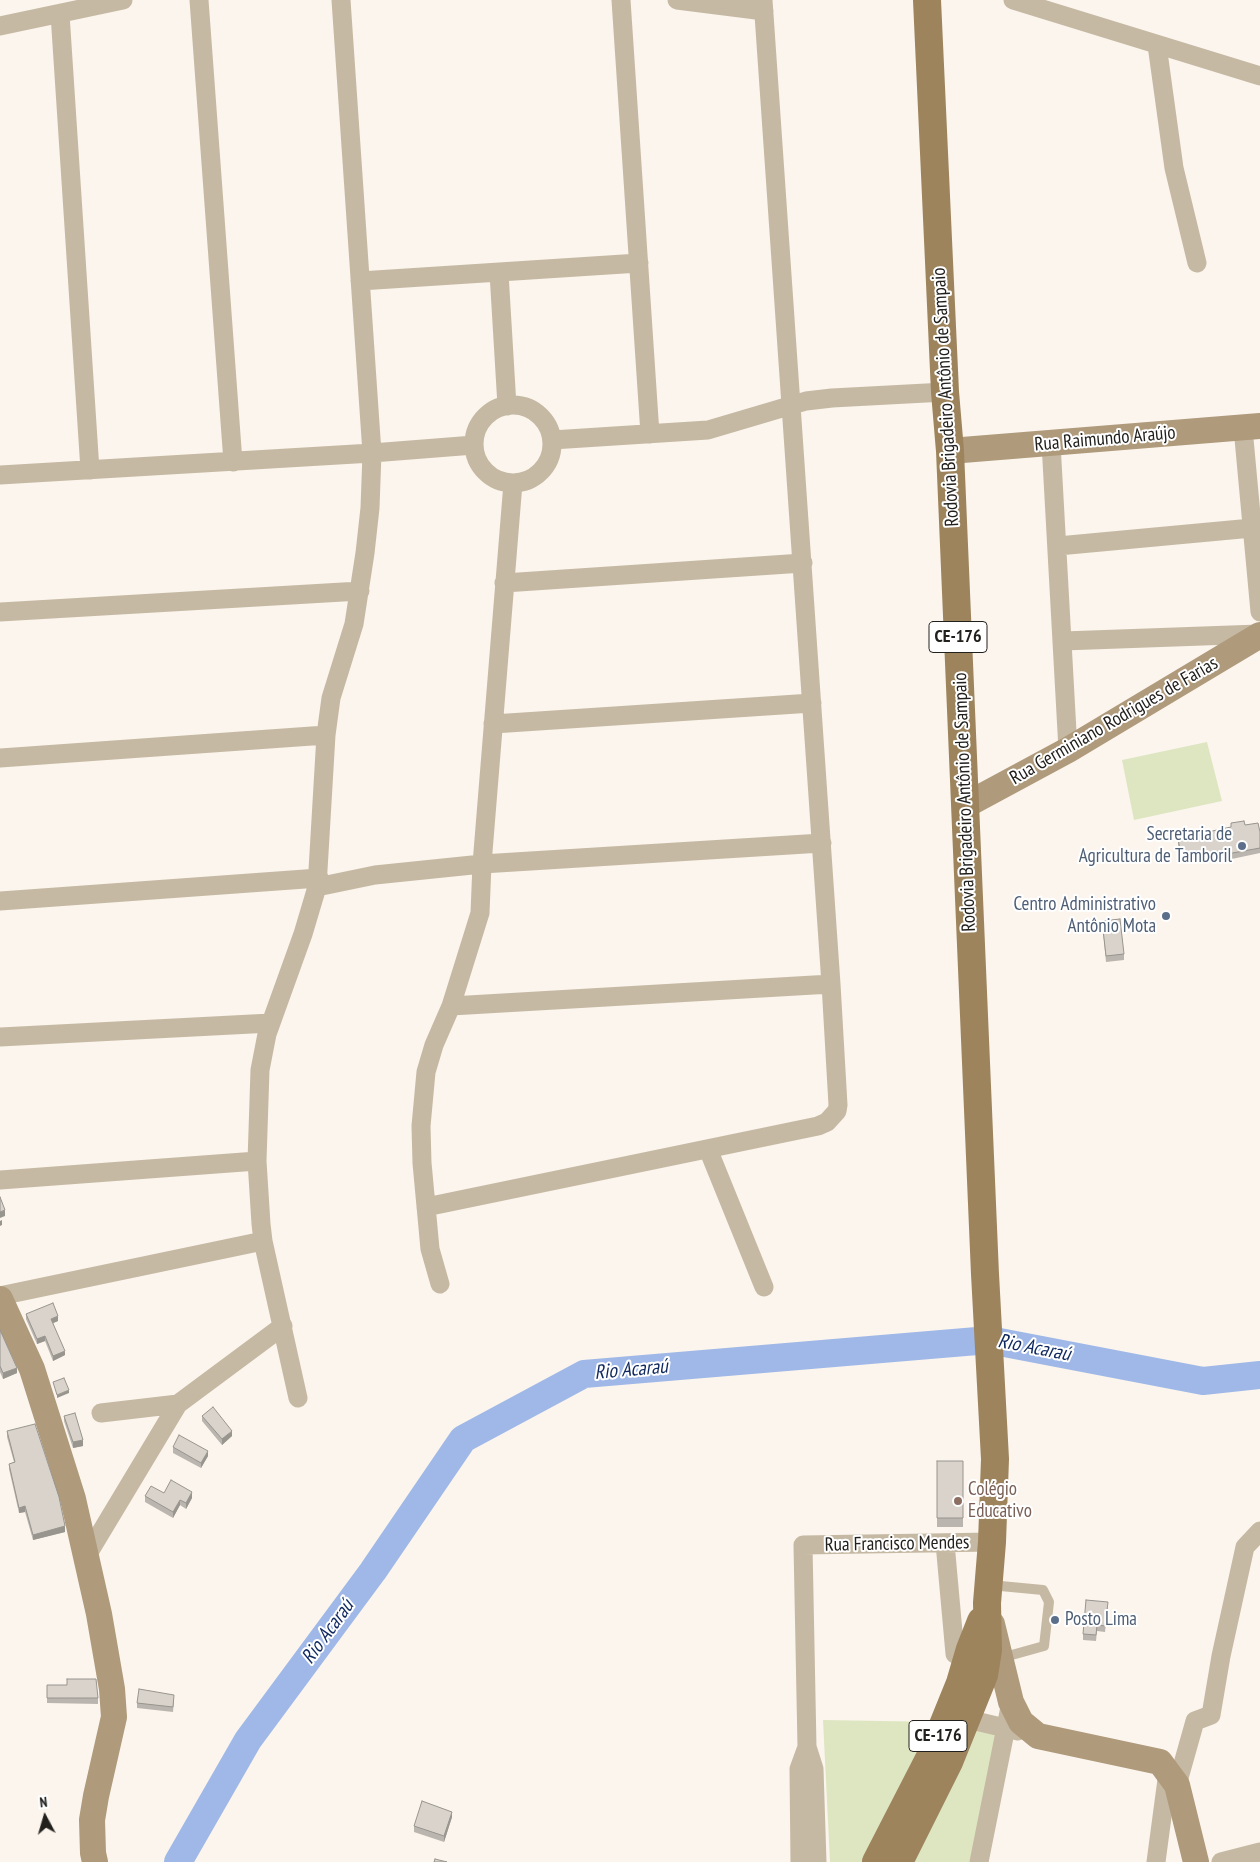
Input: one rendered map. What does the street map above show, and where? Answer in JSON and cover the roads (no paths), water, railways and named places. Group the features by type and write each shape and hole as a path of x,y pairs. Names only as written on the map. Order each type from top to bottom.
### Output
{"main road":[{"name":"Rodovia Brigadeiro Antônio de Sampaio","path":"927,0 966,805 984,1274 995,1460 992,1542"},
{"name":"CE-176","path":"899,1862 948,1762 984,1675 988,1650 988,1594 992,1542"},
{"name":"CE-176","path":"876,1862 930,1757 960,1683 988,1594"}],"street":[{"path":"0,26 123,0"},
{"path":"199,0 233,462"},
{"path":"298,1398 263,1241 257,1162 260,1070 267,1034 303,934 318,882 326,735 331,698 354,624 370,508 372,454 341,0"},
{"path":"621,0 650,434"},
{"path":"426,1207 818,1126 834,1116 838,1105 822,843 764,6 677,0"},
{"path":"1013,0 1260,76"},
{"path":"60,14 90,470"},
{"path":"1157,45 1174,168 1197,263"},
{"path":"360,281 638,263"},
{"path":"499,273 507,406"},
{"path":"552,440 708,430 806,401 945,392"},
{"path":"507,406 520,406 532,410 542,418 552,440 551,453 546,465 537,475 526,481 513,483 501,482 481,468 476,457 474,445 475,434 484,419 496,409 507,406"},
{"path":"1251,427 1252,528 1260,612"},
{"name":"Rua Raimundo Araújo","path":"950,451 1251,427"},
{"path":"1051,443 1068,750"},
{"path":"0,475 372,454 474,445"},
{"path":"440,1284 430,1249 422,1163 422,1126 426,1072 434,1045 451,1006 480,913 482,864 513,483"},
{"path":"1058,546 1252,528"},
{"path":"504,583 803,563"},
{"path":"0,612 360,590"},
{"path":"1063,641 1260,634"},
{"name":"Rua Germiniano Rodrigues de Farias","path":"966,805 1068,750 1260,634"},
{"path":"493,724 812,703"},
{"path":"0,758 326,735"},
{"path":"0,901 318,882 482,864 822,843"},
{"path":"451,1006 831,984"},
{"path":"0,1036 271,1022"},
{"path":"708,1149 764,1287"},
{"path":"0,1180 257,1162"},
{"path":"95,1862 92,1820 114,1716 99,1614 73,1499 32,1369 0,1298 263,1241"},
{"path":"86,1557 178,1404 282,1326"},
{"path":"101,1413 178,1404"},
{"path":"1156,1862 1173,1778 1195,1721 1211,1715 1221,1656 1245,1547 1260,1531"},
{"name":"Rua Francisco Mendes","path":"808,1824 799,1769 807,1747 803,1545 992,1542"},
{"path":"945,1544 955,1654 967,1660"},
{"path":"988,1594 1000,1658 1011,1702 1021,1722 1038,1736"},
{"path":"979,1862 1011,1702"},
{"path":"967,1719 1160,1762 1173,1778 1196,1862"},
{"path":"800,1862 808,1824"},
{"path":"808,1824 817,1862"},
{"path":"1221,1862 1260,1852"}],"lane":[{"path":"988,1594 1043,1590 1049,1602 1044,1646 1000,1658"}],"waterway":[{"name":"Rio Acaraú","path":"178,1862 248,1740 373,1571 463,1439 584,1374 989,1340 1203,1381 1260,1375"}],"place":[{"name":"Secretaria de Agricultura de Tamboril","path":"1242,846"},
{"name":"Centro Administrativo Antônio Mota","path":"1166,916"},
{"name":"Colégio Educativo","path":"958,1501"},
{"name":"Posto Lima","path":"1055,1620"}]}
